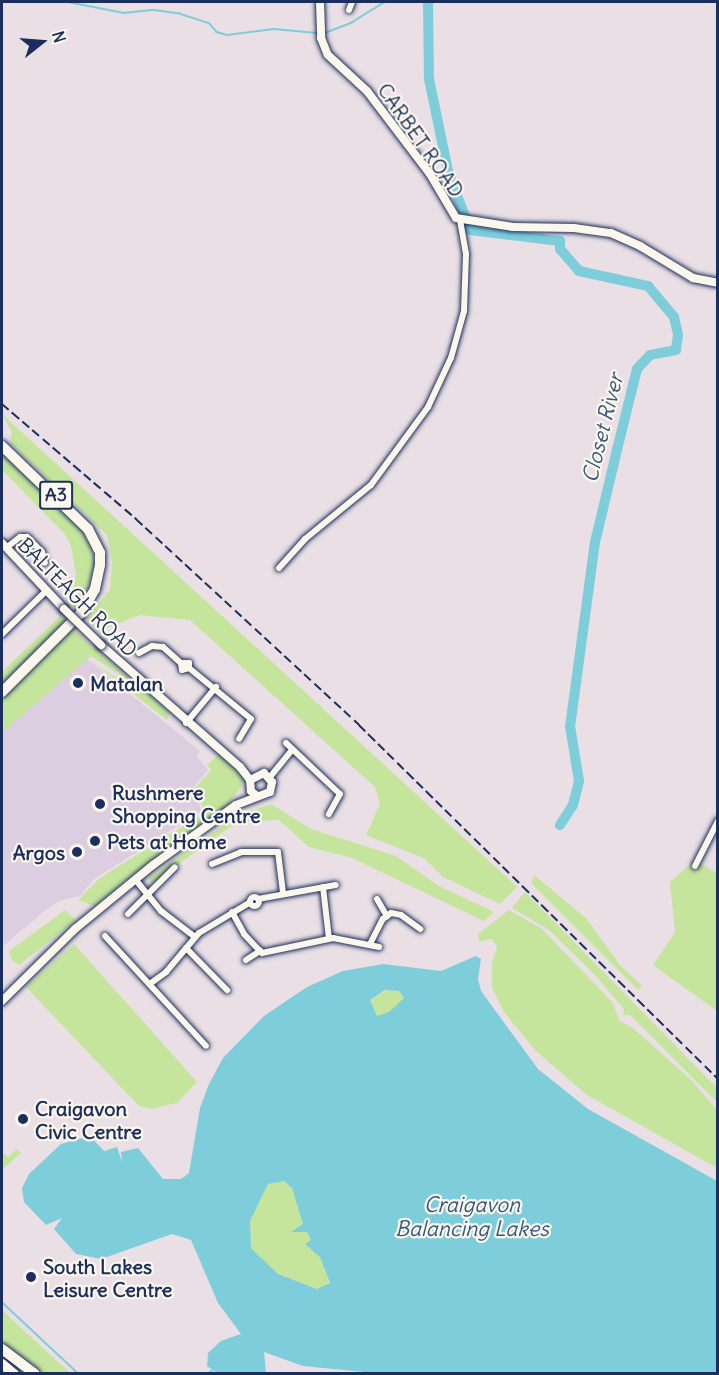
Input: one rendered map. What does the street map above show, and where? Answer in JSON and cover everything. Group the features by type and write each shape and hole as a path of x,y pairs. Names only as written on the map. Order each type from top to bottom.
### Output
{"highway":[{"name":"A3","path":"2,446 75,514 88,529 100,553 100,576 81,613 2,692"},
{"path":"2,1349 35,1374"},
{"path":"2,1364 15,1374"}],"street":[{"name":"CARBET ROAD","path":"279,568 305,539 371,485 428,407 451,358 464,311 466,254 461,220 367,91 328,55 321,33 320,2"},
{"path":"349,10 354,3"},
{"path":"461,220 611,233 640,246 693,278 717,283"},
{"path":"4,545 20,537 27,537 42,552 45,563"},
{"name":"BALTEAGH ROAD","path":"4,545 64,609 173,712 240,767 256,774"},
{"path":"2,634 46,591"},
{"path":"139,653 152,646 163,647 181,663 182,670 189,668 216,687 251,719 239,739"},
{"path":"183,721 216,687"},
{"path":"286,743 340,794 329,814"},
{"path":"2,1001 75,929 135,879 236,805 256,795 270,792 270,777 292,750"},
{"name":"BALTEAGH ROAD","path":"240,767 249,784"},
{"path":"236,805 256,774 270,777"},
{"path":"249,784 256,795"},
{"path":"694,866 717,821"},
{"path":"211,865 241,852 278,852 283,893"},
{"path":"128,914 175,867"},
{"path":"135,879 148,896 195,937"},
{"path":"151,983 166,972 195,937 232,912 249,903 255,905 258,899 336,885"},
{"path":"323,887 329,939"},
{"path":"377,899 387,916"},
{"path":"134,909 140,915"},
{"path":"232,912 244,934 260,951"},
{"path":"387,916 401,915 416,929"},
{"path":"370,944 387,916"},
{"path":"103,935 151,983 206,1046"},
{"path":"246,960 260,951 329,939 379,946"},
{"path":"186,948 227,990"}],"shaded area":[{"name":"Rushmere Shopping Centre","path":"86,658 200,751 196,756 208,770 192,789 202,811 94,879 80,896 59,901 2,947 2,729"}],"green space":[{"path":"2,414 517,887 500,904 443,877 424,858 366,835 380,804 375,787 190,620 139,615 100,631 86,618 110,590 112,563 107,535 10,443 12,432"},
{"path":"2,451 90,537 95,568 78,612 70,604 76,574 71,546 64,533 2,470"},
{"path":"61,615 68,624 2,686 2,672"},
{"path":"73,629 138,686 91,656 4,731 2,704 7,692"},
{"path":"92,662 137,691 143,689 170,713 167,720"},
{"path":"219,754 244,776 242,786 224,809 95,906 78,900 100,878 205,812 194,789 211,770 207,765"},
{"path":"271,804 311,829 396,856 439,886 494,912 484,921 352,858 309,847 279,820 237,822 152,883 148,878 238,815"},
{"path":"695,860 717,873 717,1011 653,965 675,932 670,882"},
{"path":"534,875 586,918 619,964 642,986 638,990 531,883"},
{"path":"525,892 717,1088 717,1102 630,1015 623,1015 624,1009 595,975 549,930 512,908"},
{"path":"65,910 76,920 19,965 12,960 9,951"},
{"path":"509,910 542,929 612,1002 620,1021 633,1028 692,1081 717,1110 717,1168 587,1095 536,1051 504,1012 492,988 492,962 497,947 492,939 479,942 478,934"},
{"path":"74,944 197,1082 177,1103 151,1109 139,1106 26,987"},
{"path":"387,990 399,991 404,998 389,1013 377,1016 370,1000"},
{"path":"17,1149 21,1153 2,1170 2,1152 8,1157"},
{"path":"284,1181 292,1188 312,1240 305,1244 320,1256 330,1284 317,1289 278,1274 251,1248 250,1221 268,1184"},
{"path":"2,1310 71,1373 43,1373 2,1344"}],"water":[{"name":"Craigavon Balancing Lakes","path":"476,956 481,959 478,979 481,991 538,1069 588,1109 717,1181 717,1373 375,1373 303,1366 264,1352 266,1373 217,1373 207,1366 208,1353 221,1341 241,1334 218,1303 191,1240 172,1234 101,1259 76,1254 54,1229 62,1218 46,1225 24,1202 22,1188 29,1174 61,1144 90,1136 104,1151 117,1147 122,1162 121,1152 138,1148 163,1179 181,1179 189,1173 200,1108 209,1084 223,1058 264,1016 307,987 343,971 383,964 441,971","holes":["385,990 399,991 404,998 389,1012 377,1016 370,1000","284,1181 292,1188 303,1224 291,1232 307,1232 311,1240 305,1244 320,1257 330,1283 317,1289 278,1274 251,1248 250,1221 268,1184"]}],"waterway":[{"path":"68,2 124,13 154,10 181,14 209,23 217,32 227,35 274,29 317,33"},
{"path":"325,33 351,23 385,2"},
{"name":"Closet River","path":"428,2 429,79 448,171 470,230 560,241 560,249 579,271 648,286 674,317 678,335 676,350 650,355 637,369 617,450 595,542 570,726 579,781 573,805 560,825"},
{"path":"2,1302 79,1374"},
{"path":"207,1374 213,1370"}],"railway":[{"path":"2,404 136,519 359,725 718,1079"}],"place":[{"name":"Matalan","path":"78,683"},
{"name":"Rushmere Shopping Centre","path":"100,804"},
{"name":"Pets at Home","path":"95,841"},
{"name":"Argos","path":"77,852"},
{"name":"Craigavon Civic Centre","path":"23,1119"},
{"name":"South Lakes Leisure Centre","path":"31,1277"}]}
